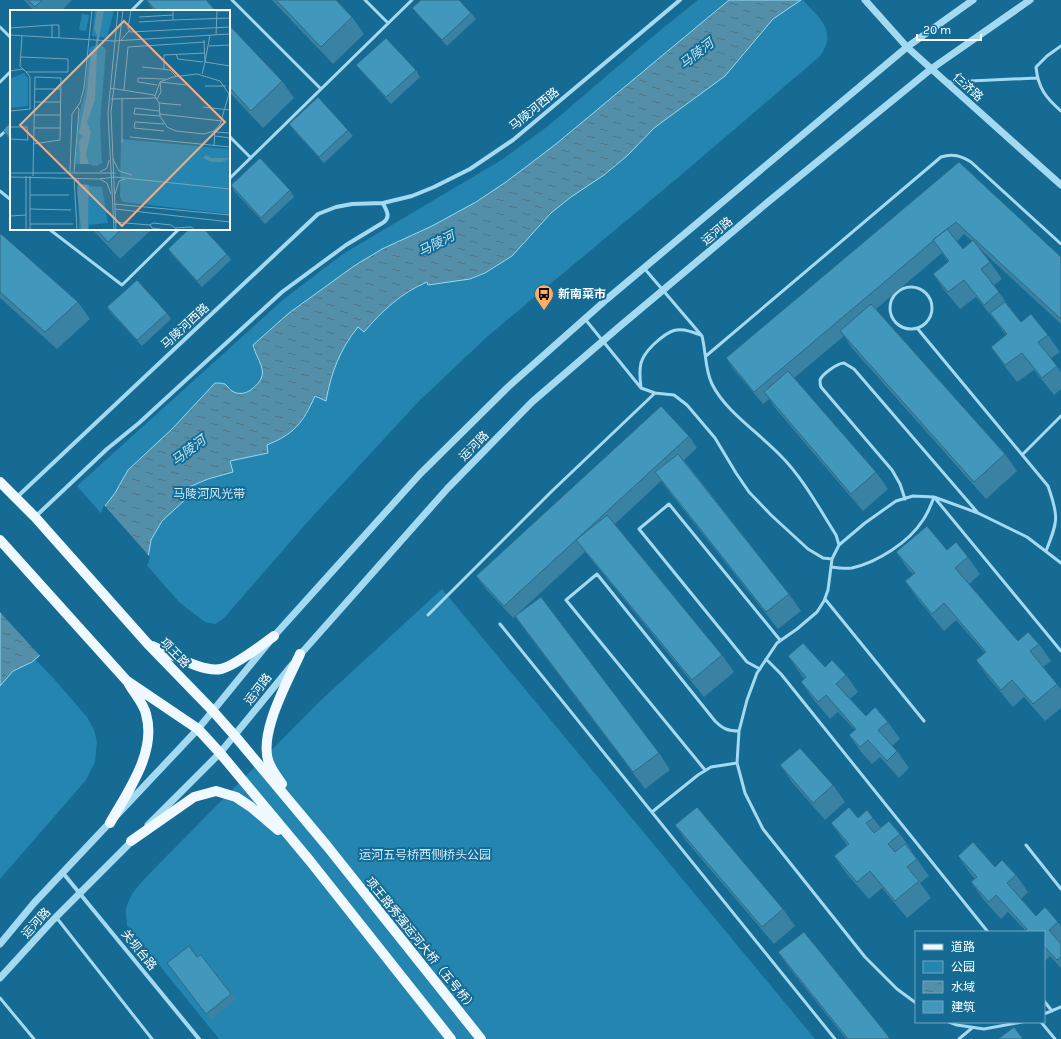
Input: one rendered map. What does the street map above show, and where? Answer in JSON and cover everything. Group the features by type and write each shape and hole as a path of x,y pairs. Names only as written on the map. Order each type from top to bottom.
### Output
{"main road":[{"name":"项王路","path":"0,482 34,517 147,643 212,710 327,846"},
{"path":"2,545 127,681 146,712 149,727 142,763 110,823"},
{"path":"147,643 203,668 222,669 248,654 274,636"},
{"path":"300,654 269,728 266,747 269,765 316,833"},
{"path":"127,681 198,729 220,753 310,861 451,1039"},
{"path":"131,841 194,797 216,791 236,797 300,849"},
{"name":"项王路秀强运河大桥（五号桥）","path":"327,846 480,1039"}],"street":[{"name":"马陵河西路","path":"16,498 318,214 336,207 352,204 383,203 412,196 470,169 513,140 680,0"},
{"name":"仁济路","path":"865,0 907,47 1061,185"},
{"name":"运河路","path":"0,944 34,903 198,729 274,636 420,474 508,387 644,268 907,47 973,0"},
{"name":"运河路","path":"0,978 56,917 220,753 300,654 446,489 532,402 602,341 768,202 931,69 1030,0"},
{"path":"34,517 107,449 139,423 282,292 346,245 384,222 388,215 383,203"},
{"name":"关坝台路","path":"63,873 199,1039"}],"lane":[{"path":"132,10 142,0"},
{"path":"232,0 321,89"},
{"path":"365,0 388,24"},
{"path":"230,179 412,0"},
{"path":"0,27 10,37"},
{"path":"1061,46 1047,56 1036,67 1037,78 1041,89 1052,103 1061,111"},
{"path":"0,82 10,72"},
{"path":"946,83 1037,78"},
{"path":"0,136 10,127"},
{"path":"230,137 251,158"},
{"path":"706,356 941,157 946,155 954,155 971,162 1061,244"},
{"path":"0,192 10,199"},
{"path":"50,230 122,285 177,230"},
{"path":"644,268 702,336 708,373 712,384 720,397 780,455 795,472 836,535 839,545"},
{"path":"906,286 920,288 930,299 932,306 932,313 928,320 924,325 918,328 903,328 897,324 890,313 889,306 894,293 906,286"},
{"path":"585,319 641,388 655,393 674,395 687,405 715,438 749,492 771,515 808,548 823,558 832,559"},
{"path":"918,328 1048,486 1057,515 1056,528 1046,551"},
{"path":"641,388 641,362 648,350 662,337 670,331 678,330 690,331 702,336"},
{"path":"905,498 900,484 892,470 820,387 822,377 839,363 844,363 854,369 978,513"},
{"path":"428,615 552,491 655,393"},
{"path":"1022,455 1061,416"},
{"path":"915,1002 896,989 865,957 763,829 745,792 737,763 740,731 747,700 760,669 777,643 817,612 825,599 828,590 832,559 839,545 871,518 896,501 913,496 934,497 978,513 1027,537 1061,563"},
{"path":"831,567 851,568 868,563 887,554 907,538 923,521 934,497"},
{"path":"934,497 1061,651"},
{"path":"760,669 747,662 639,529 669,504 780,640"},
{"path":"705,770 566,600 597,574 720,727 727,731 740,731"},
{"path":"825,599 924,721"},
{"path":"500,624 835,1039"},
{"path":"766,659 782,674 987,931"},
{"path":"652,812 705,770 711,767 737,763"},
{"path":"1026,844 1061,889"},
{"path":"56,917 152,1039"},
{"path":"0,998 34,1039"},
{"path":"1045,1002 1052,1011"},
{"path":"1045,1014 1061,1007"},
{"path":"952,1023 972,1028 984,1029 1017,1023"},
{"path":"1042,1023 1055,1039"},
{"path":"961,1038 972,1028"}],"green space":[{"name":"马陵河风光带","path":"698,0 803,0 820,19 824,26 827,33 825,48 819,57 681,175 489,335 418,402 311,518 224,618 215,624 205,622 180,603 77,486 284,299 343,254 503,159 548,126 658,32"},
{"name":"运河五号桥西侧桥头公园","path":"442,589 815,1039 219,1039 127,925 126,911 130,898 153,870 319,702"},
{"path":"0,623 54,679 87,717 94,730 97,742 95,762 86,780 0,879"}],"water":[{"name":"马陵河","path":"729,0 801,0 773,19 725,76 654,128 628,155 604,175 571,197 551,213 512,256 485,273 470,279 428,285 427,282 418,286 392,303 364,332 358,327 346,344 337,362 326,401 315,396 306,414 297,426 291,432 267,445 268,453 230,461 233,472 208,479 182,490 187,498 162,521 151,540 147,563 32,662 13,671 0,686 0,610 103,514 105,506 115,493 128,470 172,429 215,383 225,384 230,390 236,393 241,393 250,390 258,383 261,378 262,368 253,345 289,313 354,266 382,249 432,226 476,202 506,182 556,144"}],"pier":[{"path":"104,505 150,557 148,564 41,657 0,612 0,607 101,513"}],"building":[{"path":"28,0 42,0 35,7"},
{"path":"146,0 206,0 215,10 156,10"},
{"path":"276,0 336,0 352,17 321,47"},
{"path":"421,0 459,0 471,13 442,40 412,8"},
{"path":"230,26 282,81 251,111 230,88"},
{"path":"386,38 416,70 386,97 356,65"},
{"path":"318,97 348,130 319,157 289,124"},
{"path":"10,123 10,138 3,130"},
{"path":"260,158 290,190 261,218 231,185"},
{"path":"959,162 1061,257 1061,319 956,222 754,392 726,358"},
{"path":"947,229 963,249 973,240 990,262 981,269 999,292 984,305 964,280 948,292 933,274 949,261 933,240"},
{"path":"97,230 121,230 108,242"},
{"path":"188,230 205,230 227,254 197,281 168,249"},
{"path":"0,233 78,302 45,332 0,292"},
{"path":"137,280 167,313 137,340 107,307"},
{"path":"1005,302 1021,322 1031,314 1048,335 1038,342 1057,366 1042,378 1022,353 1005,365 991,347 1007,334 990,313"},
{"path":"871,304 1005,454 974,482 840,331"},
{"path":"788,371 876,472 851,494 764,392"},
{"path":"661,406 689,436 504,606 476,576"},
{"path":"678,454 789,594 766,612 655,472"},
{"path":"607,515 722,655 692,680 576,540"},
{"path":"927,526 947,550 956,542 968,557 955,568 1018,641 1028,632 1039,644 1030,651 1057,684 1033,704 1012,680 1001,690 976,660 986,652 944,603 932,614 905,581 915,573 896,552"},
{"path":"541,597 659,753 633,772 515,616"},
{"path":"803,643 825,667 832,660 846,675 836,684 866,716 875,707 888,722 878,730 897,751 887,761 868,740 860,747 849,735 856,729 826,695 818,702 801,682 806,677 788,656"},
{"path":"800,748 833,785 813,803 780,765"},
{"path":"697,807 783,909 762,927 675,825"},
{"path":"849,807 858,818 867,810 873,818 866,823 874,833 889,821 900,834 888,844 895,852 905,844 917,859 907,867 919,881 895,901 870,871 857,882 834,856 849,844 831,823"},
{"path":"973,842 995,867 1002,860 1016,875 1007,883 1036,916 1045,907 1058,922 1049,930 1061,944 1061,957 1057,960 1045,947 1045,931 1024,931 1027,929 996,895 989,902 971,882 977,877 958,856"},
{"path":"804,932 889,1037 887,1039 848,1039 778,952"},
{"path":"189,946 197,957 201,955 231,994 206,1014 167,963"},
{"path":"1014,1027 1023,1039 998,1039"}],"place":[{"name":"新南菜市","path":"544,311"}]}
